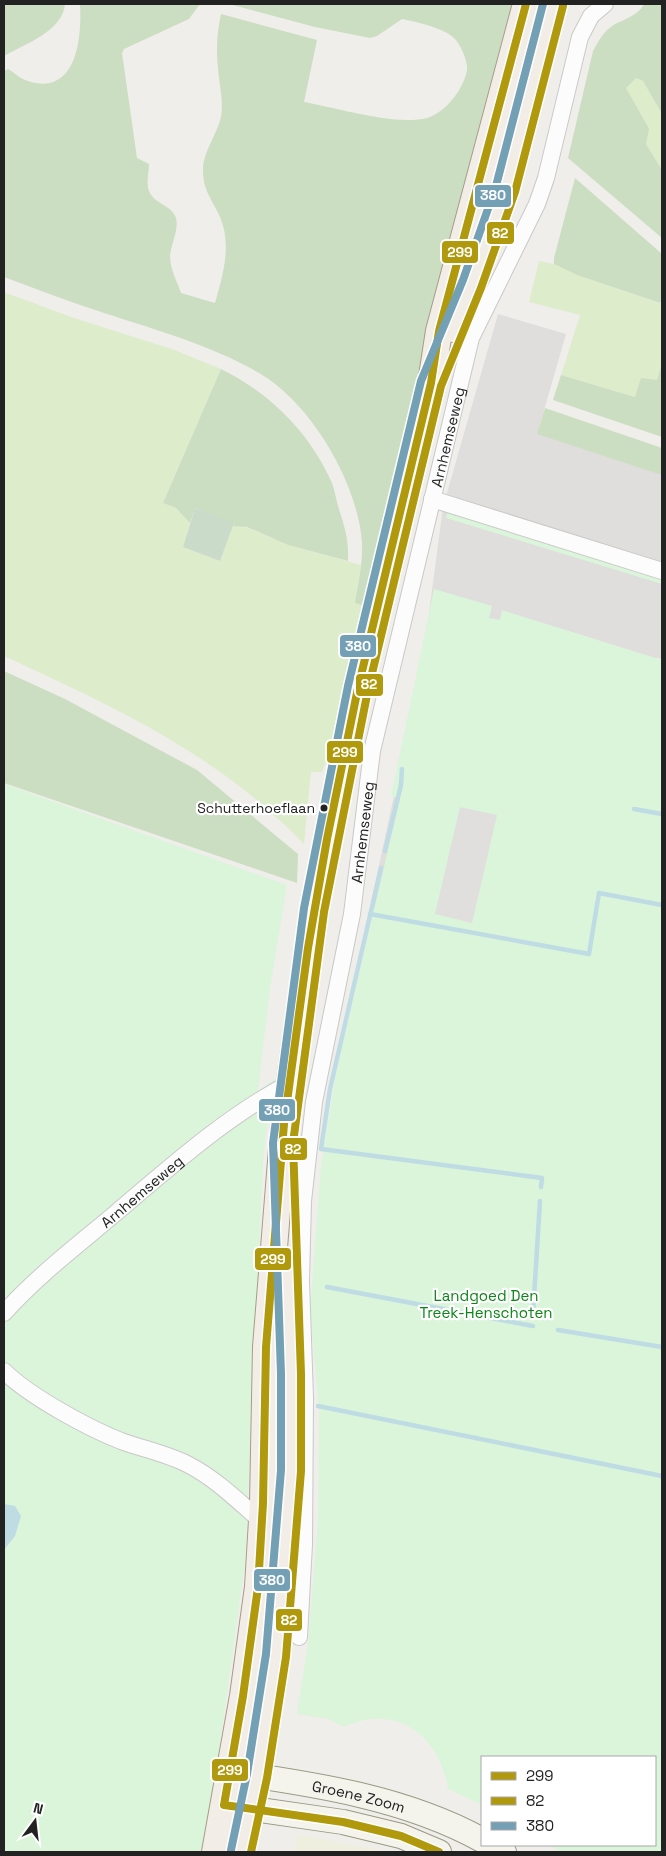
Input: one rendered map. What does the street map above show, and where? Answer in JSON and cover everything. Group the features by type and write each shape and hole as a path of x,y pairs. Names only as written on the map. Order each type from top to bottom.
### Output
{"main road":[{"name":"Arnhemseweg","path":"431,383 472,284 503,198 553,4"},
{"name":"Arnhemseweg","path":"215,1852 242,1696 258,1587 266,1347 283,1143 308,948 330,823 358,688 431,383 440,331 524,9"},
{"name":"Arnhemseweg","path":"241,1852 257,1776 276,1655 291,1470 291,1374 283,1143"},
{"name":"Groene Zoom","path":"229,1772 377,1799 455,1825 481,1839"},
{"name":"Groene Zoom","path":"224,1805 343,1822 401,1836 439,1852"},
{"path":"492,1846 504,1852"}],"street":[{"name":"Arnhemseweg","path":"299,1637 304,1544 305,1398 301,1281 303,1218 313,1111 352,914 372,751 471,338 537,204 546,178 580,37 591,16 604,4"},
{"path":"432,499 662,571"},
{"name":"Arnhemseweg","path":"4,1314 27,1287 145,1188 256,1101 290,1083"},
{"path":"4,1372 13,1381 77,1419 120,1440 188,1465 209,1477 261,1521"}],"shaded area":[{"path":"498,314 566,334 539,428 662,467 662,659 657,658 590,950 370,907 422,666 443,507"},
{"path":"460,807 497,815 472,923 435,914"}],"green space":[{"path":"4,4 65,4 58,22 42,36 4,56"},
{"path":"80,4 200,4 189,19 124,49 122,53 137,158 149,164 148,185 151,195 171,210 176,218 177,223 170,256 174,275 181,293 215,303 226,249 224,228 203,178 203,164 219,124 222,111 217,54 221,14 317,40 304,102 383,118 414,120 427,118 447,106 453,99 462,85 467,70 464,54 455,39 438,29 422,24 402,19 377,36 370,38 315,27 229,4 511,4 511,24 371,608 355,603 361,566 362,543 359,520 352,495 328,447 313,424 278,386 241,363 203,346 4,277 4,71 8,69 25,80 44,84 57,80 67,72 73,61 80,32"},
{"path":"644,4 662,4 662,114 643,81 636,78 626,88 649,129 646,144 662,170 662,238 568,158 593,51 609,28 634,15"},
{"path":"636,78 643,81 662,114 662,170 646,144 626,87"},
{"path":"575,178 662,254 662,299 660,303 577,275 554,264"},
{"path":"539,261 554,264 577,275 662,304 662,363 657,380 635,397 561,375 580,315 529,302"},
{"path":"4,292 74,318 172,349 221,369 163,503 176,508 190,523 183,547 220,561 233,526 241,525 288,545 361,565 355,603 371,608 347,702 322,772 311,772 304,844 270,812 200,758 125,714 4,656"},
{"path":"662,363 662,437 553,400 561,375 635,397 641,378 657,380"},
{"path":"221,369 272,402 287,416 312,447 333,486 346,535 348,561 288,545 247,527 233,526 234,524 195,508 190,523 176,508 163,503"},
{"path":"545,408 662,448 662,475 537,434"},
{"path":"451,497 662,564 662,584 446,518"},
{"path":"195,508 234,523 220,561 183,547"},
{"name":"Landgoed Den Treek-Henschoten","path":"434,589 492,606 489,618 500,620 502,610 662,660 662,1852 561,1852 551,1846 656,1846 656,1756 481,1756 481,1805 448,1789 436,1753 412,1729 398,1722 381,1719 363,1720 344,1727 329,1719 297,1714 308,1643 318,1520 319,1410 310,1310 321,1165 335,1078 400,798 391,796"},
{"path":"4,671 65,699 197,770 298,854 297,883 4,783"},
{"path":"4,784 287,885 270,988 258,1091 276,1078 266,1132 263,1164 245,1563 205,1852 4,1852"},
{"path":"296,1834 390,1852 295,1852"}],"water":[{"path":"4,1504 15,1506 21,1516 15,1536 4,1550"}],"waterway":[{"path":"385,851 401,785 402,769"},
{"path":"634,809 662,814"},
{"path":"381,868 330,1089 321,1149 542,1178 541,1187"},
{"path":"370,914 589,954 599,893 662,905"},
{"path":"533,1313 540,1201"},
{"path":"327,1287 533,1326"},
{"path":"558,1330 662,1347"},
{"path":"318,1406 662,1476"}],"transit line":[{"name":"299","path":"439,1852 401,1836 343,1822 224,1805 243,1696 258,1587 263,1503 266,1347 284,1124 308,948 327,839 358,688 431,383 439,331 526,4"},
{"name":"380","path":"231,1850 247,1774 266,1654 281,1470 281,1374 273,1143 304,908 348,686 421,381 463,280 496,186 543,4"},
{"name":"82","path":"251,1852 267,1778 286,1657 301,1471 301,1374 293,1143 324,912 368,690 441,386 481,288 515,192 563,6"}],"place":[{"name":"Schutterhoeflaan","path":"324,808"}]}
